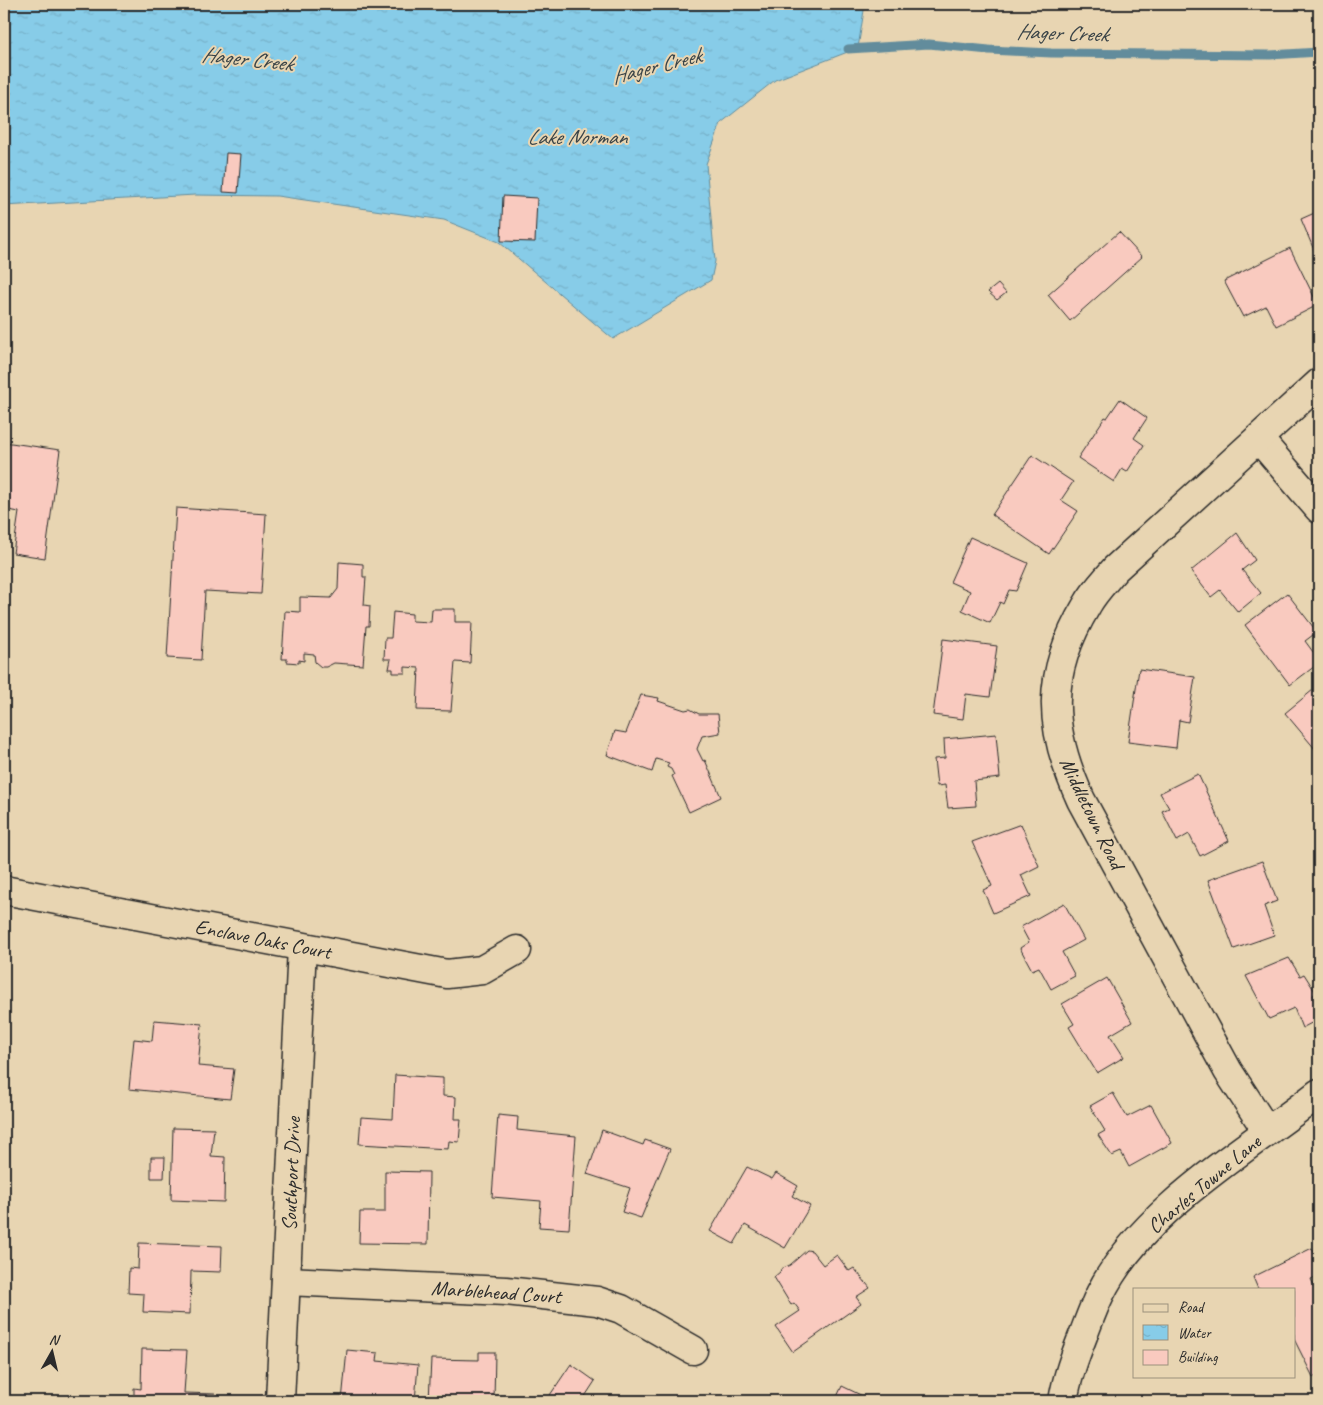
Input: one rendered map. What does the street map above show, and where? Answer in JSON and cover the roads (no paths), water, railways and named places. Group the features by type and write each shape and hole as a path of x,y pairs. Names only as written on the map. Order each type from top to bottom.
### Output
{"street":[{"name":"Middletown Road","path":"1267,1131 1228,1072 1081,800 1067,769 1057,735 1055,712 1060,663 1067,642 1087,603 1115,569 1319,383"},
{"path":"1259,439 1319,509"},
{"name":"Enclave Oaks Court","path":"4,890 447,974 482,970 517,950"},
{"name":"Southport Drive","path":"280,1401 302,947"},
{"name":"Charles Towne Lane","path":"1063,1401 1067,1376 1100,1294 1119,1264 1169,1208 1319,1093"},
{"name":"Marblehead Court","path":"286,1281 506,1291 597,1301 621,1309 693,1350"}],"water":[{"name":"Lake Norman","path":"4,4 865,4 858,48 775,80 721,123 706,164 715,261 711,280 613,339 499,242 444,220 277,196 195,195 4,206"}],"waterway":[{"name":"Hager Creek","path":"848,49 929,44 989,50 1051,53 1270,55 1319,52"}]}
